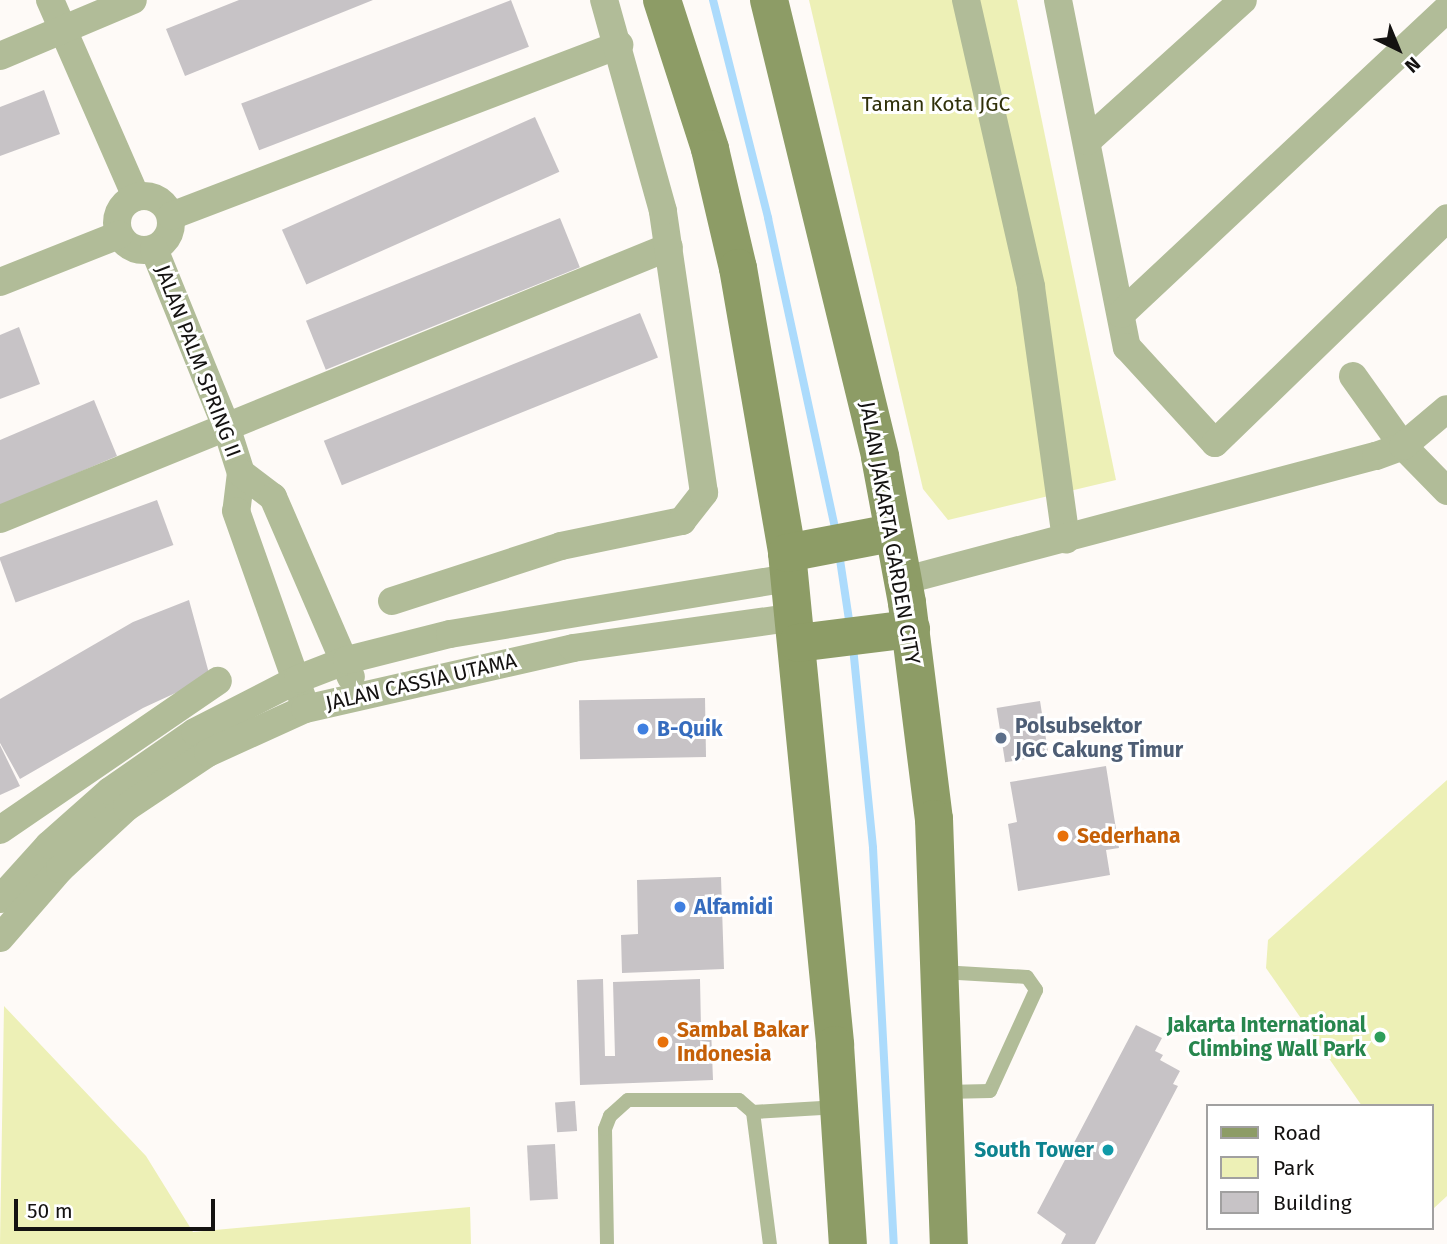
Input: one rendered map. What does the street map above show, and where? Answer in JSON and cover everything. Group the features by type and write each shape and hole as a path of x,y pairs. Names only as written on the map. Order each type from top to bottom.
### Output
{"street":[{"path":"50,0 136,197"},
{"path":"0,56 133,0"},
{"path":"392,601 561,546 682,521 696,510 704,493 669,247 619,45 604,0"},
{"path":"662,0 710,149 738,268 799,559 808,634 848,1244"},
{"name":"JALAN JAKARTA GARDEN CITY","path":"769,0 880,457 877,535 902,581 911,628 934,819 949,1244"},
{"path":"966,0 1031,286 1066,540"},
{"path":"1058,0 1127,347 1215,443 1447,218"},
{"path":"1087,141 1243,0"},
{"path":"1121,314 1447,9"},
{"path":"171,216 619,45"},
{"path":"136,197 157,199 171,216 168,236 154,249 134,249 119,235 121,208 136,197"},
{"path":"0,282 119,235"},
{"path":"0,519 669,247"},
{"name":"JALAN PALM SPRING II","path":"154,249 226,425 241,474 236,511 261,593 298,679 305,709"},
{"path":"1353,376 1403,446 1447,491"},
{"path":"902,581 1066,540 1403,446 1447,409"},
{"name":"JALAN PALM SPRING II","path":"241,474 273,497 347,660 355,694"},
{"path":"799,559 877,535"},
{"name":"JALAN CASSIA UTAMA","path":"0,899 49,845 110,791 195,732 298,679 347,660 450,634 799,559"},
{"path":"808,634 911,628"},
{"name":"JALAN CASSIA UTAMA","path":"0,938 60,869 127,807 208,752 305,709 355,694 573,648 808,634"},
{"path":"0,830 218,681"}],"lane":[{"path":"940,972 1027,977 1036,990 990,1091 944,1092"},
{"path":"607,1244 605,1129 617,1108 628,1100 739,1100 753,1112 770,1244"},
{"path":"753,1112 840,1107"}],"green space":[{"name":"Taman Kota JGC","path":"809,0 1017,0 1116,480 948,520 923,489"},
{"name":"Jakarta International Climbing Wall Park","path":"1447,780 1447,1196 1433,1209 1433,1104 1361,1104 1266,968 1268,940"},
{"path":"4,1006 146,1156 193,1232 470,1207 471,1244 0,1244"}],"building":[{"path":"239,0 373,0 185,76 166,29"},
{"path":"511,0 529,47 259,150 241,104"},
{"path":"44,90 60,134 0,156 0,107"},
{"path":"535,117 559,172 306,284 282,230"},
{"path":"560,218 580,267 326,370 306,321"},
{"path":"640,313 658,358 342,485 324,441"},
{"path":"19,327 40,384 0,399 0,335"},
{"path":"94,400 117,456 0,506 0,440"},
{"path":"157,500 173,545 16,603 0,557"},
{"path":"189,600 210,677 143,708 20,779 0,743 0,699 133,622"},
{"name":"B-Quik","path":"705,698 706,757 580,759 579,700"},
{"path":"1040,701 1049,755 1005,762 997,708"},
{"path":"0,745 20,786 0,795"},
{"name":"Sederhana","path":"1106,766 1119,848 1106,850 1110,875 1018,891 1008,824 1017,822 1010,782"},
{"name":"Alfamidi","path":"721,877 724,969 622,973 621,935 638,934 637,880"},
{"name":"Sambal Bakar Indonesia","path":"603,979 605,1056 615,1056 613,982 700,979 701,1028 711,1028 713,1080 580,1085 577,980"},
{"name":"South Tower","path":"1136,1025 1162,1038 1155,1051 1163,1055 1160,1060 1180,1071 1173,1084 1178,1086 1095,1244 1061,1244 1066,1234 1037,1213"},
{"path":"575,1101 577,1131 557,1132 555,1102"},
{"path":"555,1144 558,1199 530,1200 527,1145"}],"waterway":[{"path":"713,0 768,218 836,533"},
{"path":"839,553 850,627"},
{"path":"853,647 873,848 894,1244"}],"place":[{"name":"B-Quik","path":"643,729"},
{"name":"Polsubsektor JGC Cakung Timur","path":"1001,738"},
{"name":"Sederhana","path":"1063,836"},
{"name":"Alfamidi","path":"680,907"},
{"name":"Jakarta International Climbing Wall Park","path":"1380,1037"},
{"name":"Sambal Bakar Indonesia","path":"663,1042"},
{"name":"South Tower","path":"1108,1150"}]}
